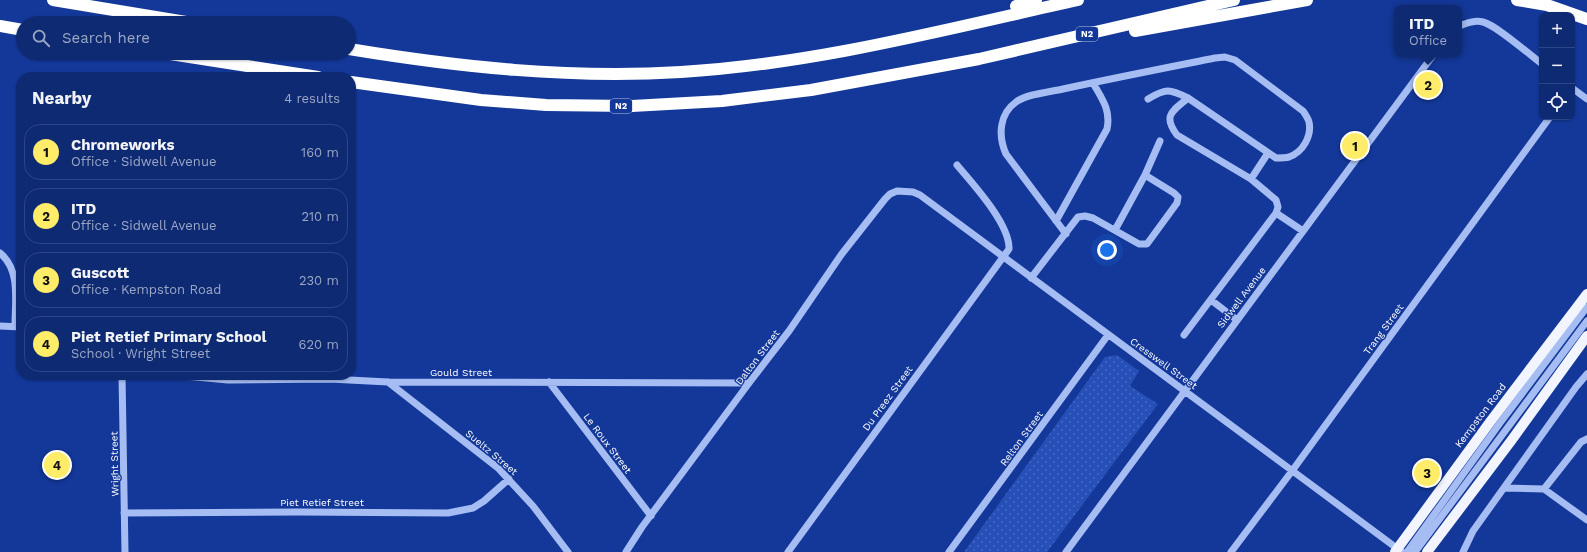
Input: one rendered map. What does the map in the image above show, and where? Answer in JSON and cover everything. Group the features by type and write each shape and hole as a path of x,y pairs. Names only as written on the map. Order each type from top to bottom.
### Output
{"highway":[{"path":"53,0 150,16"},
{"path":"936,31 1036,0"},
{"path":"356,50 505,70 593,74 681,72 726,68 811,56 1078,0"},
{"name":"N2","path":"356,83 394,89 503,102 546,105 674,105 811,90 979,59 1234,0"},
{"path":"979,59 1307,0"},
{"path":"1517,0 1547,5 1587,19"},
{"path":"0,26 16,29"},
{"path":"209,60 286,72"}],"main road":[{"name":"Kempston Road","path":"1400,551 1490,422 1587,294"},
{"path":"1427,552 1511,441 1587,336"}],"street":[{"path":"1462,25 1473,21 1484,22 1510,39 1539,62"},
{"path":"1066,234 1006,154 1002,146 1002,121 1007,109 1017,100 1030,96 1225,57 1235,60 1303,111 1309,121 1309,131 1305,145 1298,152 1289,156 1276,158 1188,98 1176,92 1167,90 1159,92 1148,99"},
{"name":"Sidwell Avenue","path":"1066,552 1432,57"},
{"path":"1056,221 1107,129 1109,118 1106,107 1093,83"},
{"path":"1575,90 1587,99"},
{"path":"1184,336 1276,213 1278,207 1276,200 1251,179 1177,135 1171,127 1169,118 1172,112 1188,98"},
{"name":"Trang Street","path":"1230,552 1292,471 1548,120"},
{"path":"1115,230 1145,175 1160,140"},
{"path":"1251,179 1268,153"},
{"path":"957,165 983,196 1003,225 1010,241 1009,249 1004,257"},
{"path":"1031,278 1078,217 1085,216 1093,218 1139,244 1147,244 1177,203 1178,197 1174,192 1145,175"},
{"name":"Dalton Street","path":"626,552 748,383 789,331 841,255 885,199 890,194 897,191 913,192"},
{"name":"Cresswell Street","path":"913,192 1004,257 1400,551"},
{"path":"1276,213 1303,231"},
{"path":"0,253 6,257 11,266 14,276 16,302"},
{"name":"Du Preez Street","path":"788,552 1004,257"},
{"path":"1211,300 1237,320"},
{"path":"1400,551 1500,423 1587,307"},
{"path":"1415,552 1587,321"},
{"path":"0,326 16,327"},
{"name":"Relton Street","path":"949,552 1108,335"},
{"path":"1463,552 1473,531 1587,374"},
{"name":"Wright Street","path":"122,380 125,552"},
{"name":"Gould Street","path":"349,380 388,382 748,383"},
{"name":"Sueltz Street","path":"388,382 487,459 509,479 533,506 568,552"},
{"name":"Le Roux Street","path":"549,382 651,516"},
{"path":"1544,489 1581,442 1587,439"},
{"name":"Piet Retief Street","path":"124,513 448,513 473,508 484,501 509,479"},
{"path":"1504,488 1544,489 1587,520"}],"shaded area":[{"path":"1117,355 1139,371 1130,386 1158,404 1047,552 964,552 1105,357"}],"place":[{"name":"ITD","path":"1428,85"},
{"name":"Chromeworks","path":"1355,146"},
{"name":"Piet Retief Primary School","path":"57,465"},
{"name":"Guscott","path":"1427,473"}]}
